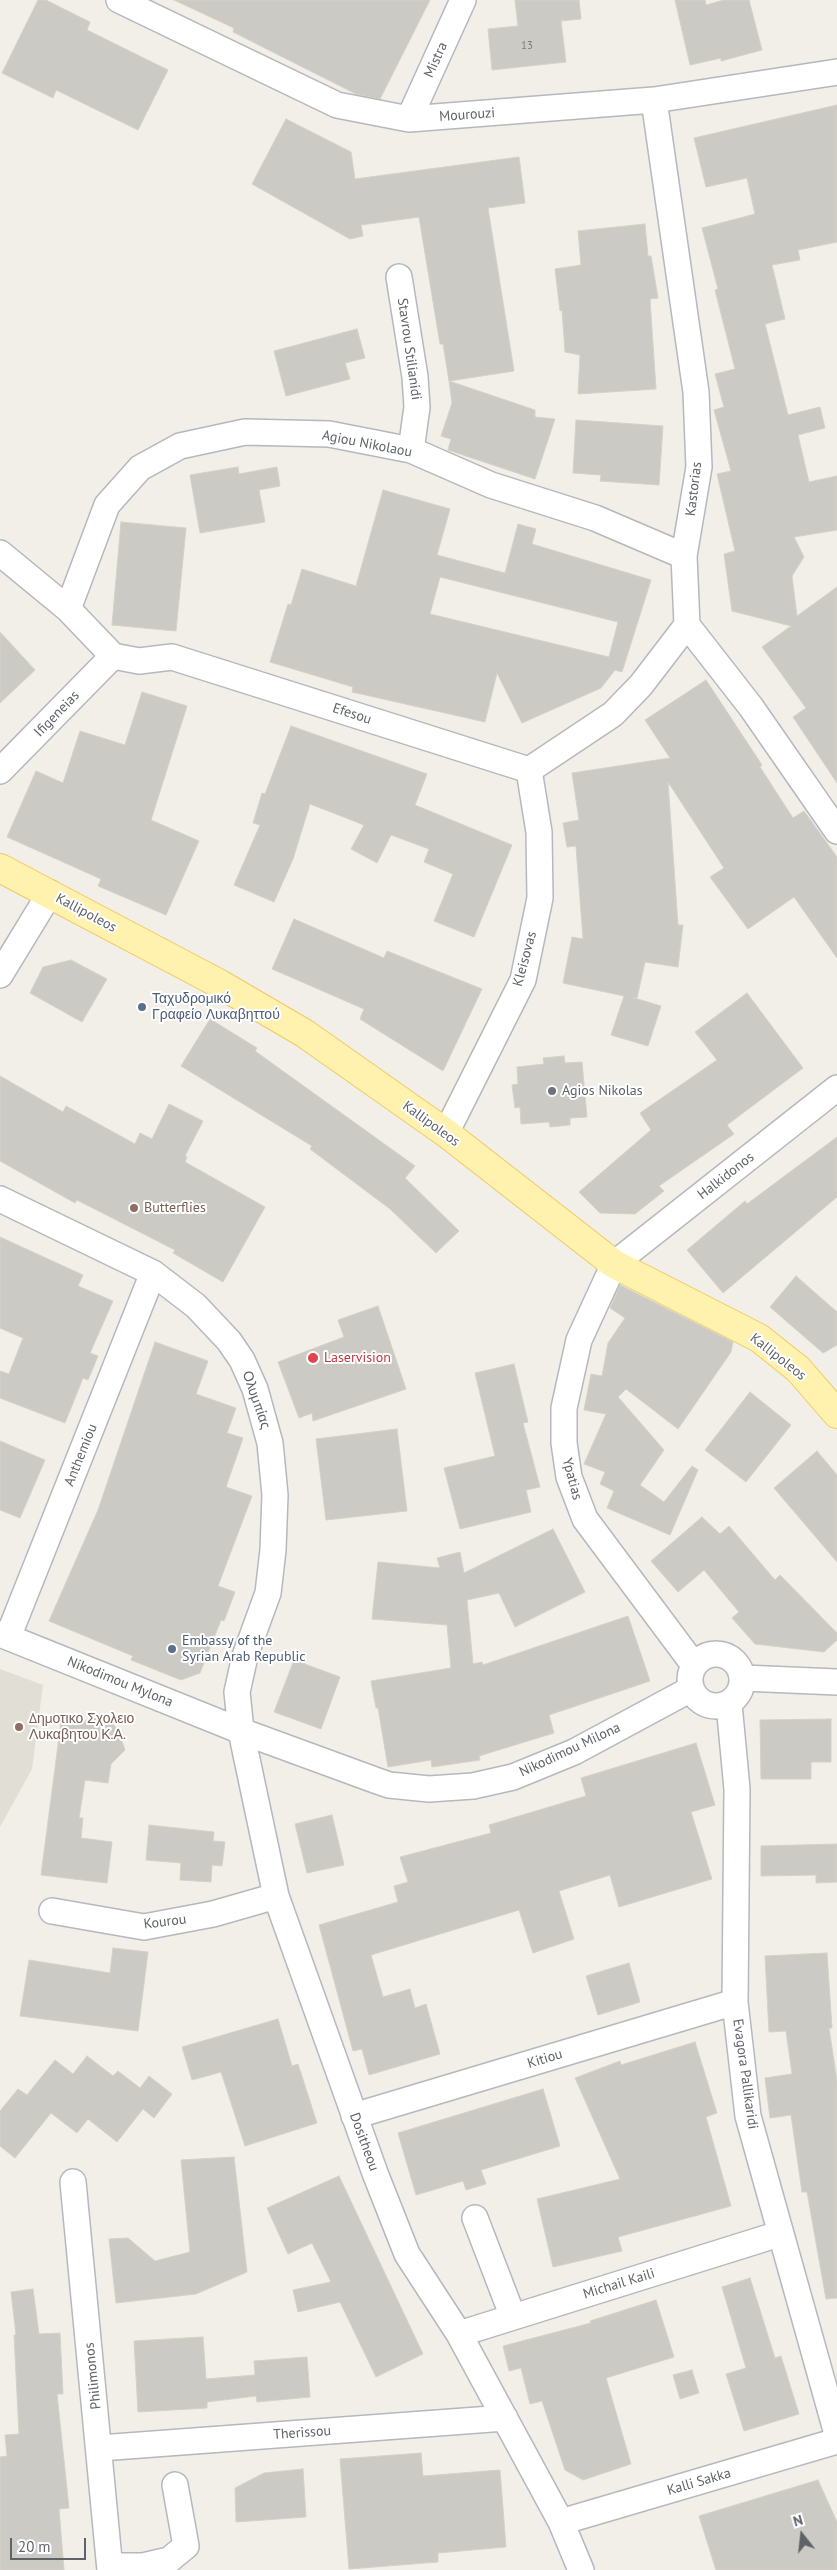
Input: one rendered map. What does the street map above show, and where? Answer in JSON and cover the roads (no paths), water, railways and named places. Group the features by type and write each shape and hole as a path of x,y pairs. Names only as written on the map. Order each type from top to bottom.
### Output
{"main road":[{"name":"Kallipoleos","path":"0,868 220,984 304,1033 446,1133 614,1264 759,1338 833,1400"}],"street":[{"name":"Mourouzi","path":"119,0 337,105 409,119 654,100 837,72"},
{"name":"Mistra","path":"409,119 463,0"},
{"name":"Kastorias","path":"654,100 696,392 699,467 684,556 687,625"},
{"name":"Stavrou Stilianidi","path":"399,277 415,377 417,407 411,450"},
{"name":"Agiou Nikolaou","path":"68,610 107,504 140,468 180,446 245,432 329,434 411,450 492,484 596,518 684,556"},
{"path":"0,553 68,610 113,656"},
{"path":"529,770 613,714 641,685 687,625 752,707 837,831"},
{"name":"Efesou","path":"113,656 138,661 172,658 529,770"},
{"name":"Ifigeneias","path":"0,772 113,656"},
{"name":"Kleisovas","path":"446,1133 522,980 540,898 539,832 529,770"},
{"path":"0,974 50,893"},
{"name":"Halkidonos","path":"614,1264 837,1088"},
{"name":"Ολυμπίας","path":"0,1199 153,1273 196,1306 229,1341 242,1360 255,1389 270,1443 274,1495 273,1550 268,1593 245,1656 237,1692 241,1731"},
{"name":"Ypatias","path":"614,1264 579,1340 564,1408 564,1443 569,1477 585,1519 693,1677"},
{"name":"Anthemiou","path":"4,1635 153,1273"},
{"name":"Nikodimou Mylona","path":"4,1635 241,1731"},
{"path":"707,1655 723,1655 737,1663 743,1678 740,1693 729,1704 711,1706 696,1697 693,1677 707,1655"},
{"name":"Nikodimou Milona","path":"241,1731 389,1785 429,1789 473,1786 513,1777 574,1752 693,1677"},
{"path":"743,1678 837,1682"},
{"name":"Evagora Pallikaridi","path":"729,1704 737,1789 735,2002 748,2116 779,2234 837,2434"},
{"name":"Dositheou","path":"241,1731 276,1896 354,2116 407,2254 460,2334 561,2522 581,2570"},
{"name":"Kourou","path":"52,1911 144,1927 213,1914 276,1896"},
{"name":"Kitiou","path":"354,2116 735,2002"},
{"name":"Philimonos","path":"74,2182 110,2568"},
{"path":"475,2218 513,2317"},
{"name":"Michail Kaili","path":"460,2334 779,2234"},
{"name":"Therissou","path":"100,2448 505,2418"},
{"name":"Kalli Sakka","path":"561,2522 837,2442"},
{"path":"110,2568 143,2566 169,2560 186,2546 175,2485"}],"place":[{"name":"Ταχυδρομικό Γραφείο Λυκαβηττού","path":"142,1007"},
{"name":"Agios Nikolas","path":"552,1091"},
{"name":"Butterflies","path":"134,1208"},
{"name":"Laservision","path":"313,1358"},
{"name":"Embassy of the Syrian Arab Republic","path":"172,1649"},
{"name":"Δημοτικο Σχολειο Λυκαβητου Κ.Α.","path":"19,1727"}]}
